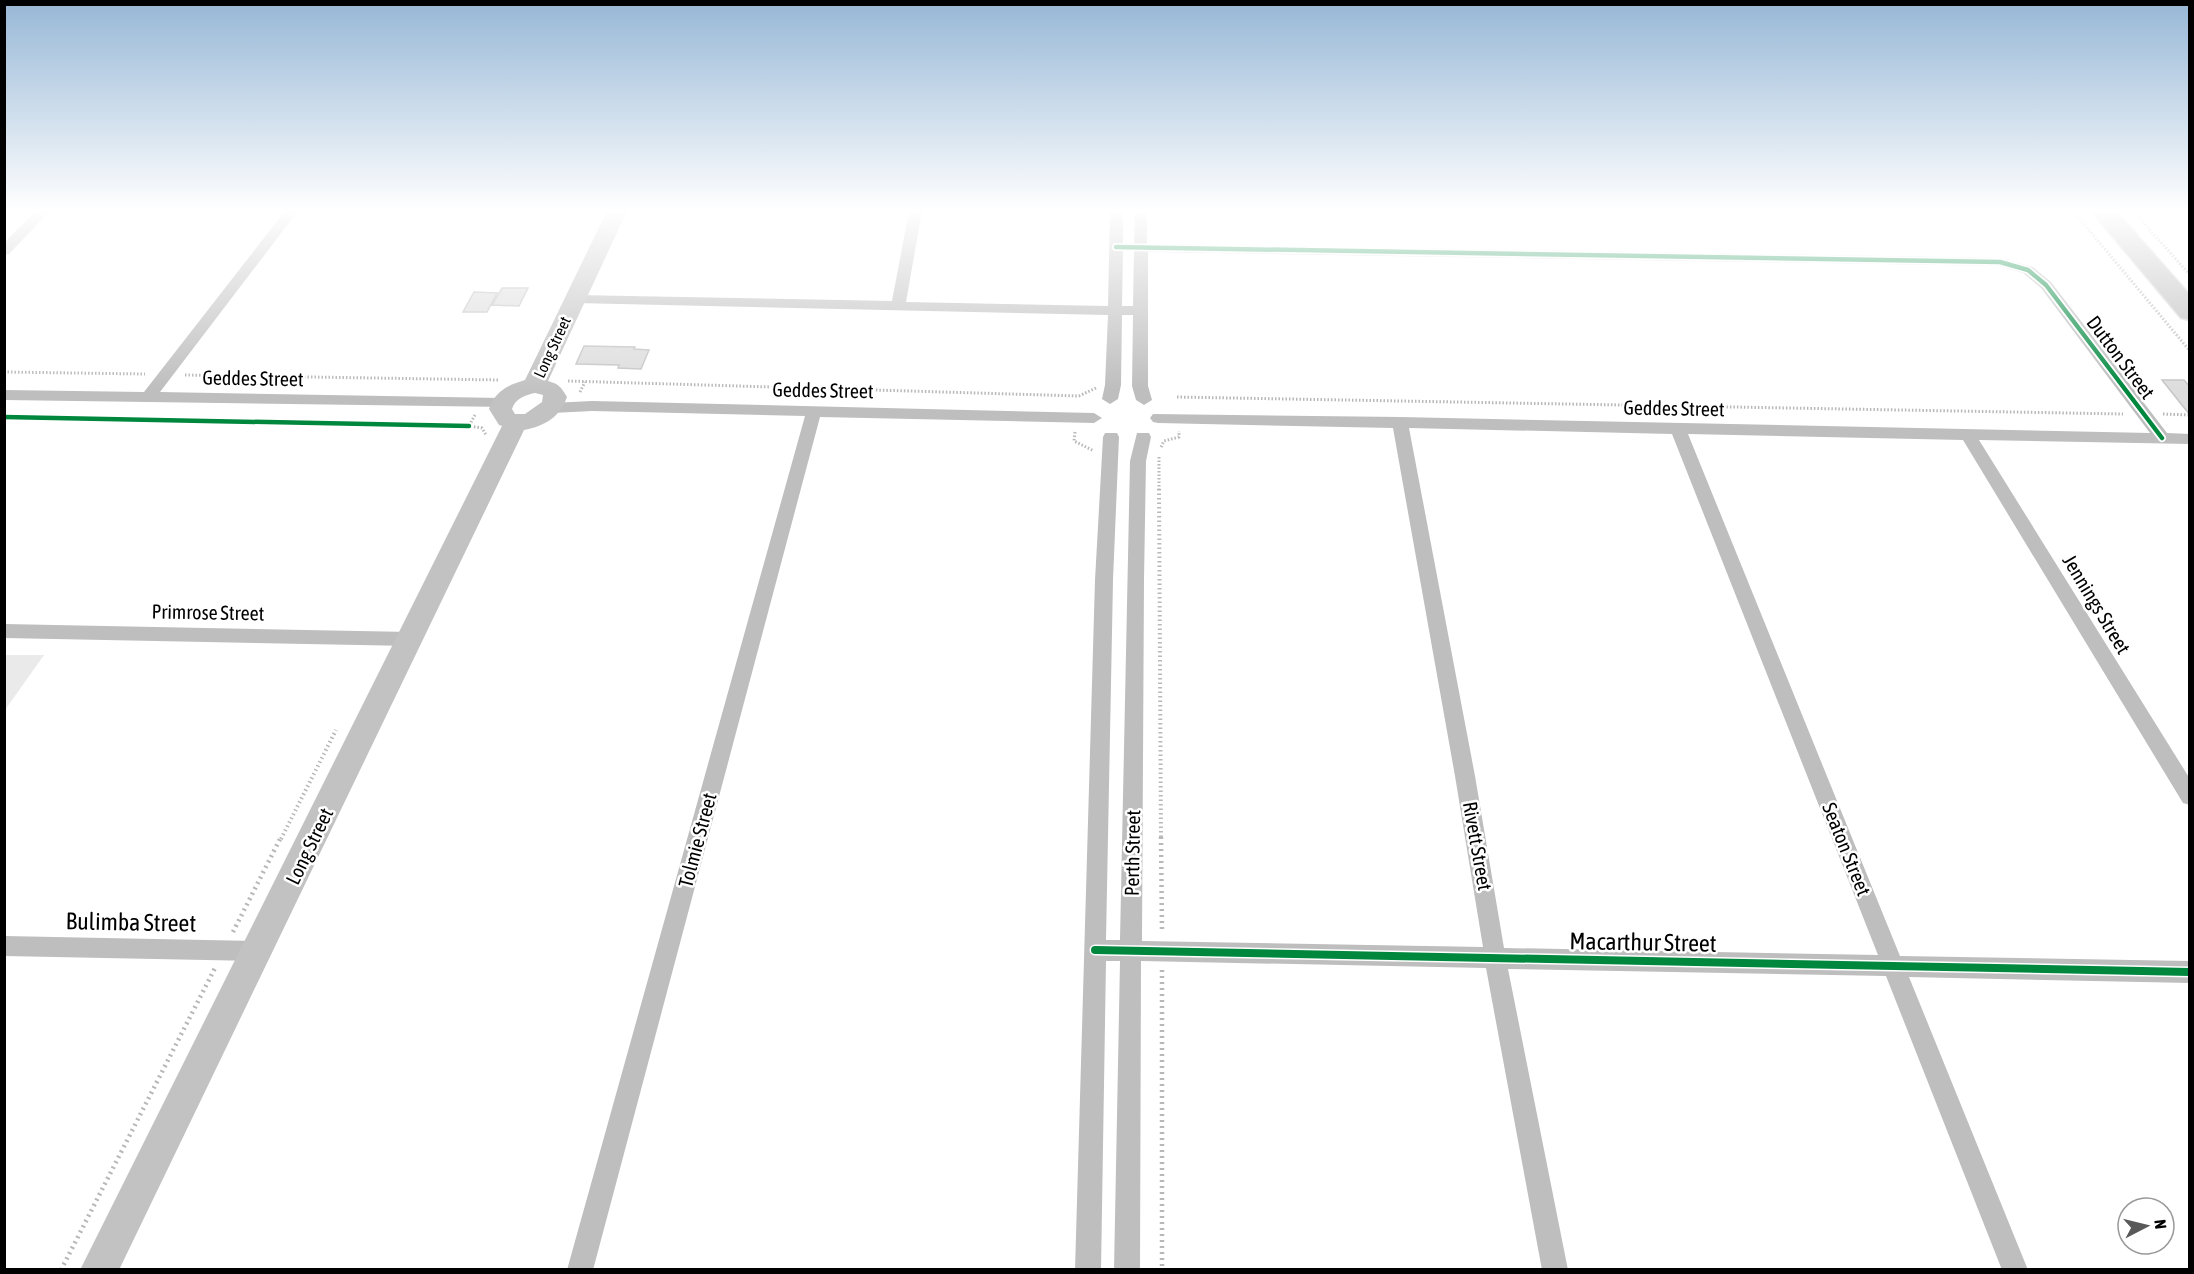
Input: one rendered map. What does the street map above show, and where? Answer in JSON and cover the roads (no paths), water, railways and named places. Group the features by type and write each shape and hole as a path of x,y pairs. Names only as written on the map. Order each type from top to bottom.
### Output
{"highway":[{"path":"2154,270 2190,312"}],"street":[{"path":"148,398 246,270"},
{"name":"Long Street","path":"535,386 539,373 589,270"},
{"path":"898,305 905,270"},
{"path":"1111,392 1144,400 1154,408 1158,418 1154,429 1143,437 1124,440 1100,431 1094,418 1099,406 1111,392 1115,270"},
{"path":"1141,270 1140,386 1144,400"},
{"name":"Dutton Street","path":"2029,270 2046,285 2162,438"},
{"path":"575,299 1139,311"},
{"path":"535,386 552,391 555,397 552,408 536,419 509,412 514,392 535,386"},
{"name":"Geddes Street","path":"4,395 148,398 509,412"},
{"name":"Geddes Street","path":"552,408 592,406 814,410 1094,418"},
{"name":"Tolmie Street","path":"580,1269 814,410"},
{"name":"Long Street","path":"99,1269 411,639 509,412"},
{"name":"Geddes Street","path":"1158,418 2190,439"},
{"name":"Rivett Street","path":"1400,422 1466,776 1495,957 1555,1269"},
{"name":"Seaton Street","path":"1678,429 2015,1269"},
{"name":"Jennings Street","path":"1967,434 2190,797"},
{"name":"Perth Street","path":"1089,1269 1104,579 1111,437"},
{"name":"Perth Street","path":"1127,1269 1135,580 1138,461 1143,437"},
{"path":"1104,579 1135,580"},
{"name":"Primrose Street","path":"4,631 411,639"},
{"name":"Bulimba Street","path":"4,946 257,951"},
{"name":"Macarthur Street","path":"1095,950 2190,972"}]}
